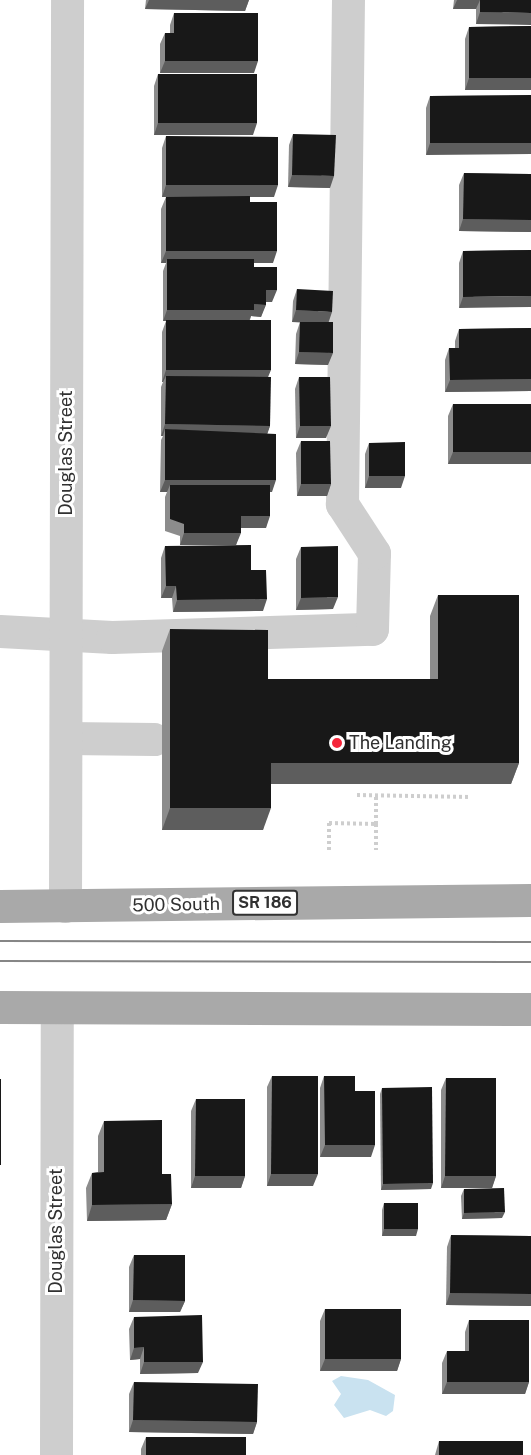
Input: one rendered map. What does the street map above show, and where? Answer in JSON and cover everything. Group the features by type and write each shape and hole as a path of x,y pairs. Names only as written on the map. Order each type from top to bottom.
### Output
{"main road":[{"name":"500 South","path":"0,906 531,900"},
{"path":"0,1006 531,1009"}],"street":[{"name":"Douglas Street","path":"65,906 67,0"},
{"path":"0,631 66,634 372,629 374,553 342,504 348,0"},
{"path":"66,738 154,739"},
{"name":"Douglas Street","path":"56,1455 57,1008"}],"path":[{"path":"357,795 470,797"},
{"path":"376,796 376,850"},
{"path":"329,850 330,823 376,824"}],"water":[{"path":"341,1376 368,1380 395,1395 393,1411 386,1416 370,1410 344,1418 334,1405 341,1394 332,1381"}],"building":[{"path":"480,0 531,0 531,13 480,12"},
{"path":"174,13 258,13 258,61 165,61 165,33 174,33"},
{"path":"531,26 531,78 469,78 469,27"},
{"path":"158,74 257,74 257,123 158,123"},
{"path":"531,95 531,143 430,143 430,96"},
{"path":"293,134 336,135 334,176 292,175"},
{"path":"166,136 278,137 278,185 166,185"},
{"path":"464,173 531,174 531,220 463,219"},
{"path":"250,196 250,202 277,202 277,251 166,251 166,197"},
{"path":"531,250 531,296 463,297 463,251"},
{"path":"167,259 254,259 254,267 277,267 277,290 266,290 266,305 254,304 254,310 167,310"},
{"path":"297,289 333,291 332,312 296,310"},
{"path":"166,320 271,320 271,370 166,370"},
{"path":"300,322 333,322 333,353 299,352"},
{"path":"531,328 531,379 450,380 449,348 459,348 459,329"},
{"path":"166,376 271,377 270,426 165,424"},
{"path":"299,377 330,377 331,426 300,426"},
{"path":"453,404 531,404 531,452 453,452"},
{"path":"165,429 276,434 276,480 165,480"},
{"path":"301,441 330,441 331,484 301,484"},
{"path":"405,442 405,476 369,476 369,443"},
{"path":"170,485 270,485 270,516 241,516 241,533 184,533 184,524 170,519"},
{"path":"251,545 251,570 266,570 267,599 177,600 176,586 166,586 165,546"},
{"path":"338,546 338,597 301,598 301,547"},
{"name":"The Landing","path":"438,595 519,595 519,763 271,763 271,808 170,808 170,629 268,630 268,679 438,679"},
{"path":"272,1076 318,1076 318,1174 271,1174"},
{"path":"324,1076 355,1076 355,1091 375,1091 375,1145 325,1145"},
{"path":"446,1078 496,1078 496,1176 445,1176"},
{"path":"1,1079 1,1165 0,1165"},
{"path":"432,1087 433,1183 383,1184 382,1088"},
{"path":"196,1099 245,1099 245,1176 195,1176"},
{"path":"162,1120 162,1174 171,1174 172,1204 92,1205 92,1173 104,1172 104,1121"},
{"path":"504,1188 505,1212 464,1213 464,1189"},
{"path":"384,1203 418,1203 418,1229 384,1229"},
{"path":"451,1235 531,1236 531,1294 450,1293"},
{"path":"134,1255 185,1255 185,1301 133,1300"},
{"path":"325,1309 401,1309 401,1359 325,1359"},
{"path":"202,1315 203,1362 144,1362 144,1347 134,1348 134,1317"},
{"path":"469,1320 529,1320 529,1382 447,1382 447,1351 469,1351"},
{"path":"134,1382 258,1384 257,1422 133,1420"},
{"path":"146,1437 246,1437 246,1455 146,1455"},
{"path":"439,1441 523,1441 523,1455 439,1455"}],"tram line":[{"path":"0,941 531,942"},
{"path":"0,961 531,962"}],"place":[{"name":"The Landing","path":"337,743"}]}
